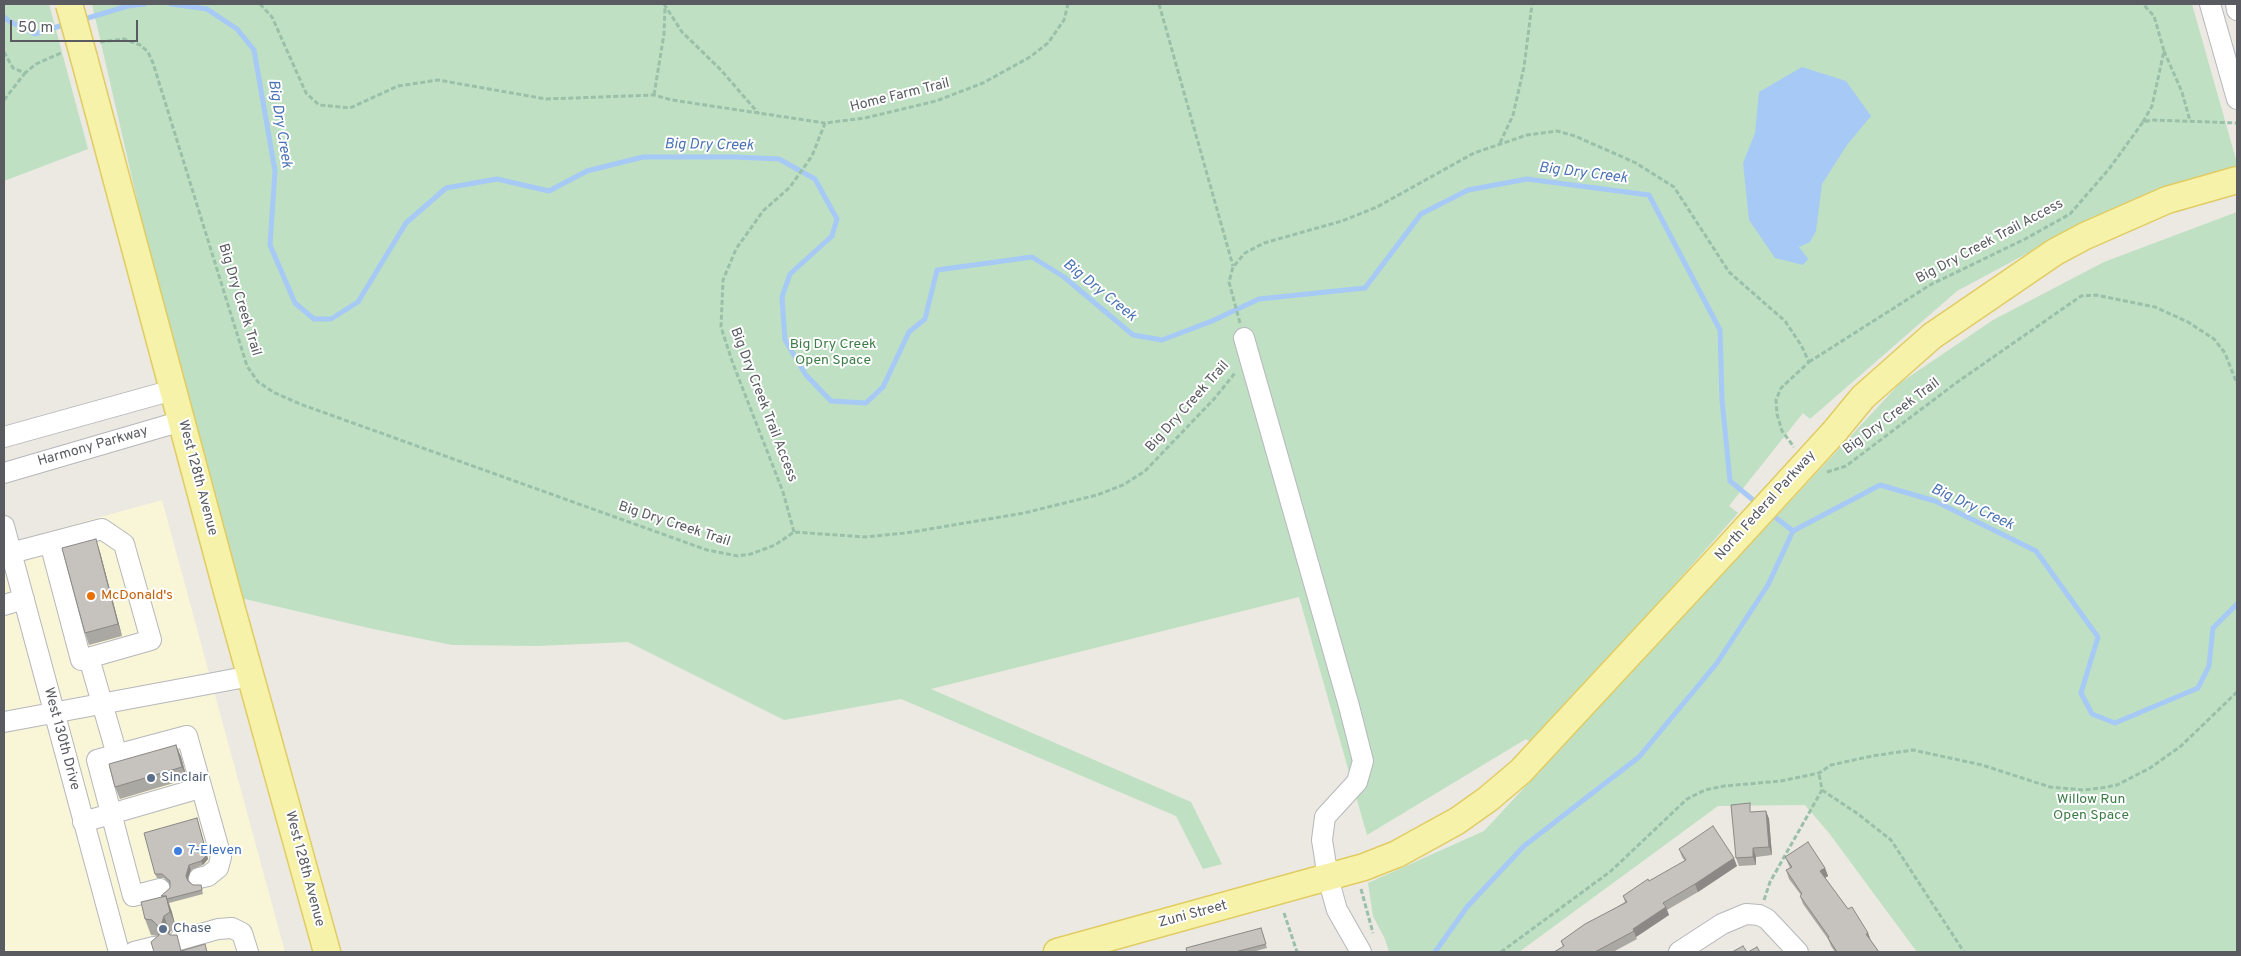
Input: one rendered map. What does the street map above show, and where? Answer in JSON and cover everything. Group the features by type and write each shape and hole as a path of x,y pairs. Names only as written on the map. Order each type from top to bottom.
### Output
{"main road":[{"name":"West 128th Avenue","path":"69,4 72,56 182,421 327,952"},
{"name":"North Federal Parkway","path":"1328,878 1397,854 1457,821 1488,799 1521,771 1835,431 1863,397 1932,336 2055,252 2085,236 2159,203 2237,180"},
{"name":"Zuni Street","path":"1069,951 1103,946 1328,878"}],"street":[{"path":"2210,4 2237,99"},
{"path":"2236,4 2237,10"},
{"path":"1242,331 1349,706 1363,762 1357,782 1325,817 1322,840 1328,878 1337,910 1361,952"},
{"path":"4,437 173,390"},
{"name":"Harmony Parkway","path":"4,473 182,421"},
{"name":"West 130th Drive","path":"4,526 119,952"},
{"path":"11,553 50,543 102,530 124,544 150,640 81,660 50,543"},
{"path":"4,605 24,599"},
{"path":"89,658 117,754"},
{"path":"4,722 251,676"},
{"path":"160,889 133,896 97,760 187,736 220,857 218,868 208,876 199,878"},
{"path":"84,822 200,788"},
{"path":"1680,952 1722,924 1746,914 1759,915 1767,919 1798,952"},
{"path":"180,940 218,929 232,928 242,933 248,952"},
{"path":"134,952 154,947"}],"path":[{"name":"Home Farm Trail","path":"260,4 272,17 306,92 319,105 350,108 398,86 438,80 546,99 654,95 672,100 825,123 865,118 936,101 982,83 1030,57 1048,43 1064,20 1068,4"},
{"path":"1159,4 1233,267 1230,282 1242,331"},
{"path":"1500,143 1512,115 1524,67 1532,4"},
{"path":"2143,4 2154,16 2164,51 2182,92 2190,121"},
{"path":"654,95 664,34 664,6"},
{"path":"664,6 682,32 721,70 759,114"},
{"name":"Big Dry Creek Trail","path":"103,41 124,38 140,45 148,52 247,366 258,382 275,393 300,404 707,550 738,556 751,554 775,545 794,532 865,537 906,533 1024,513 1114,488 1145,471 1214,399 1238,369"},
{"path":"2142,122 2152,106 2164,51"},
{"path":"4,52 13,68 25,73"},
{"path":"4,100 25,73 36,64 72,56"},
{"path":"2142,122 2152,120 2237,123"},
{"name":"Big Dry Creek Trail Access","path":"1809,362 1930,286 2025,239 2070,214 2109,169 2142,122"},
{"name":"Big Dry Creek Trail Access","path":"794,532 783,492 732,361 721,327 723,280 736,249 763,212 790,186 812,156 825,123"},
{"path":"1233,267 1245,253 1264,243 1342,221 1377,207 1448,166 1500,143 1527,135 1557,131 1574,136 1636,163 1666,180 1680,194 1729,272 1785,321 1801,345 1809,362 1781,388 1776,400 1777,414 1782,431 1792,446 1799,451"},
{"name":"Big Dry Creek Trail","path":"1819,467 1826,472 1846,466 1956,383 2081,296 2096,294 2154,307 2188,322 2214,339 2232,369 2237,384"},
{"path":"1501,952 1611,871 1687,799 1705,790 1724,786 1781,781 1819,773 1831,765 1913,750 1982,765 2050,787 2084,790 2118,785 2150,768 2181,746 2237,692"},
{"path":"1759,915 1770,882 1822,790 1819,773"},
{"path":"1822,790 1858,814 1891,840 1964,952"},
{"path":"1361,889 1368,922 1375,937"},
{"path":"1284,913 1297,952"}],"shaded area":[{"path":"162,500 285,952 4,952 4,551 25,538"}],"green space":[{"path":"4,4 49,4 88,149 4,181"},
{"name":"Big Dry Creek Open Space","path":"92,4 2192,4 2237,163 2237,174 2054,239 1957,291 1810,419 1803,413 1729,506 1738,513 1533,744 1526,739 1367,835 1299,597 931,689 1191,802 1222,864 1203,869 1176,816 901,699 784,720 628,642 537,646 452,645 373,629 228,595"},
{"name":"Willow Run Open Space","path":"2237,212 2237,952 1917,952 1829,833 1805,805 1718,806 1519,952 1389,952 1385,939 1373,916 1368,883 1484,831 1900,383 1993,320 2104,262"}],"water":[{"path":"1802,67 1846,81 1871,116 1847,145 1822,184 1816,231 1810,242 1799,247 1808,259 1803,265 1775,258 1749,220 1743,163 1755,133 1759,92"}],"building":[{"name":"McDonald's","path":"96,539 118,624 85,633 62,548"},
{"path":"176,745 182,767 115,787 109,764"},
{"path":"1750,803 1750,812 1766,811 1769,847 1753,848 1753,857 1736,858 1731,805"},
{"name":"7-Eleven","path":"197,818 207,855 201,861 189,865 186,876 193,885 201,885 202,890 167,899 166,896 161,896 170,888 170,881 162,874 155,874 144,833"},
{"path":"1713,826 1734,858 1663,903 1666,907 1633,929 1634,931 1595,952 1554,952 1564,946 1561,941 1585,924 1627,902 1623,896 1648,879 1649,881 1686,860 1679,849"},
{"path":"1808,842 1825,868 1820,871 1848,909 1852,907 1868,933 1866,934 1879,952 1837,952 1829,937 1800,896 1802,894 1786,870 1792,867 1785,857"},
{"path":"166,896 170,912 164,916 162,928 170,935 177,935 181,951 205,944 207,952 154,952 151,942 159,935 160,928 152,920 145,919 141,902"},
{"path":"1261,928 1266,944 1235,952 1187,952 1186,948"},
{"path":"1743,946 1747,952 1732,952"},
{"path":"1757,947 1760,952 1748,952"}],"waterway":[{"name":"Big Dry Creek","path":"81,20 128,6 144,4"},
{"name":"Big Dry Creek","path":"171,4 207,9 237,29 254,50 275,171 270,245 295,303 314,319 331,319 358,302 406,223 446,188 497,179 549,191 587,171 643,157 779,159 815,179 837,219 832,236 790,274 782,297 785,340 806,375 831,401 866,403 883,387 909,332 925,319 937,270 1032,257 1064,277 1133,335 1162,340 1212,321 1259,299 1365,288 1421,214 1468,190 1527,179 1649,195 1720,330 1722,400 1730,481 1758,504"},
{"name":"Big Dry Creek","path":"4,17 35,34 66,24"},
{"name":"Big Dry Creek","path":"1771,514 1793,531 1880,485 1935,501 2036,551 2098,637 2081,693 2092,714 2115,723 2198,688 2209,666 2213,628 2237,604"},
{"path":"1435,952 1467,907 1524,846 1639,757 1717,663 1768,585 1793,531"}],"place":[{"name":"McDonald's","path":"91,596"},
{"name":"Sinclair","path":"151,778"},
{"name":"7-Eleven","path":"178,851"},
{"name":"Chase","path":"163,929"}]}
